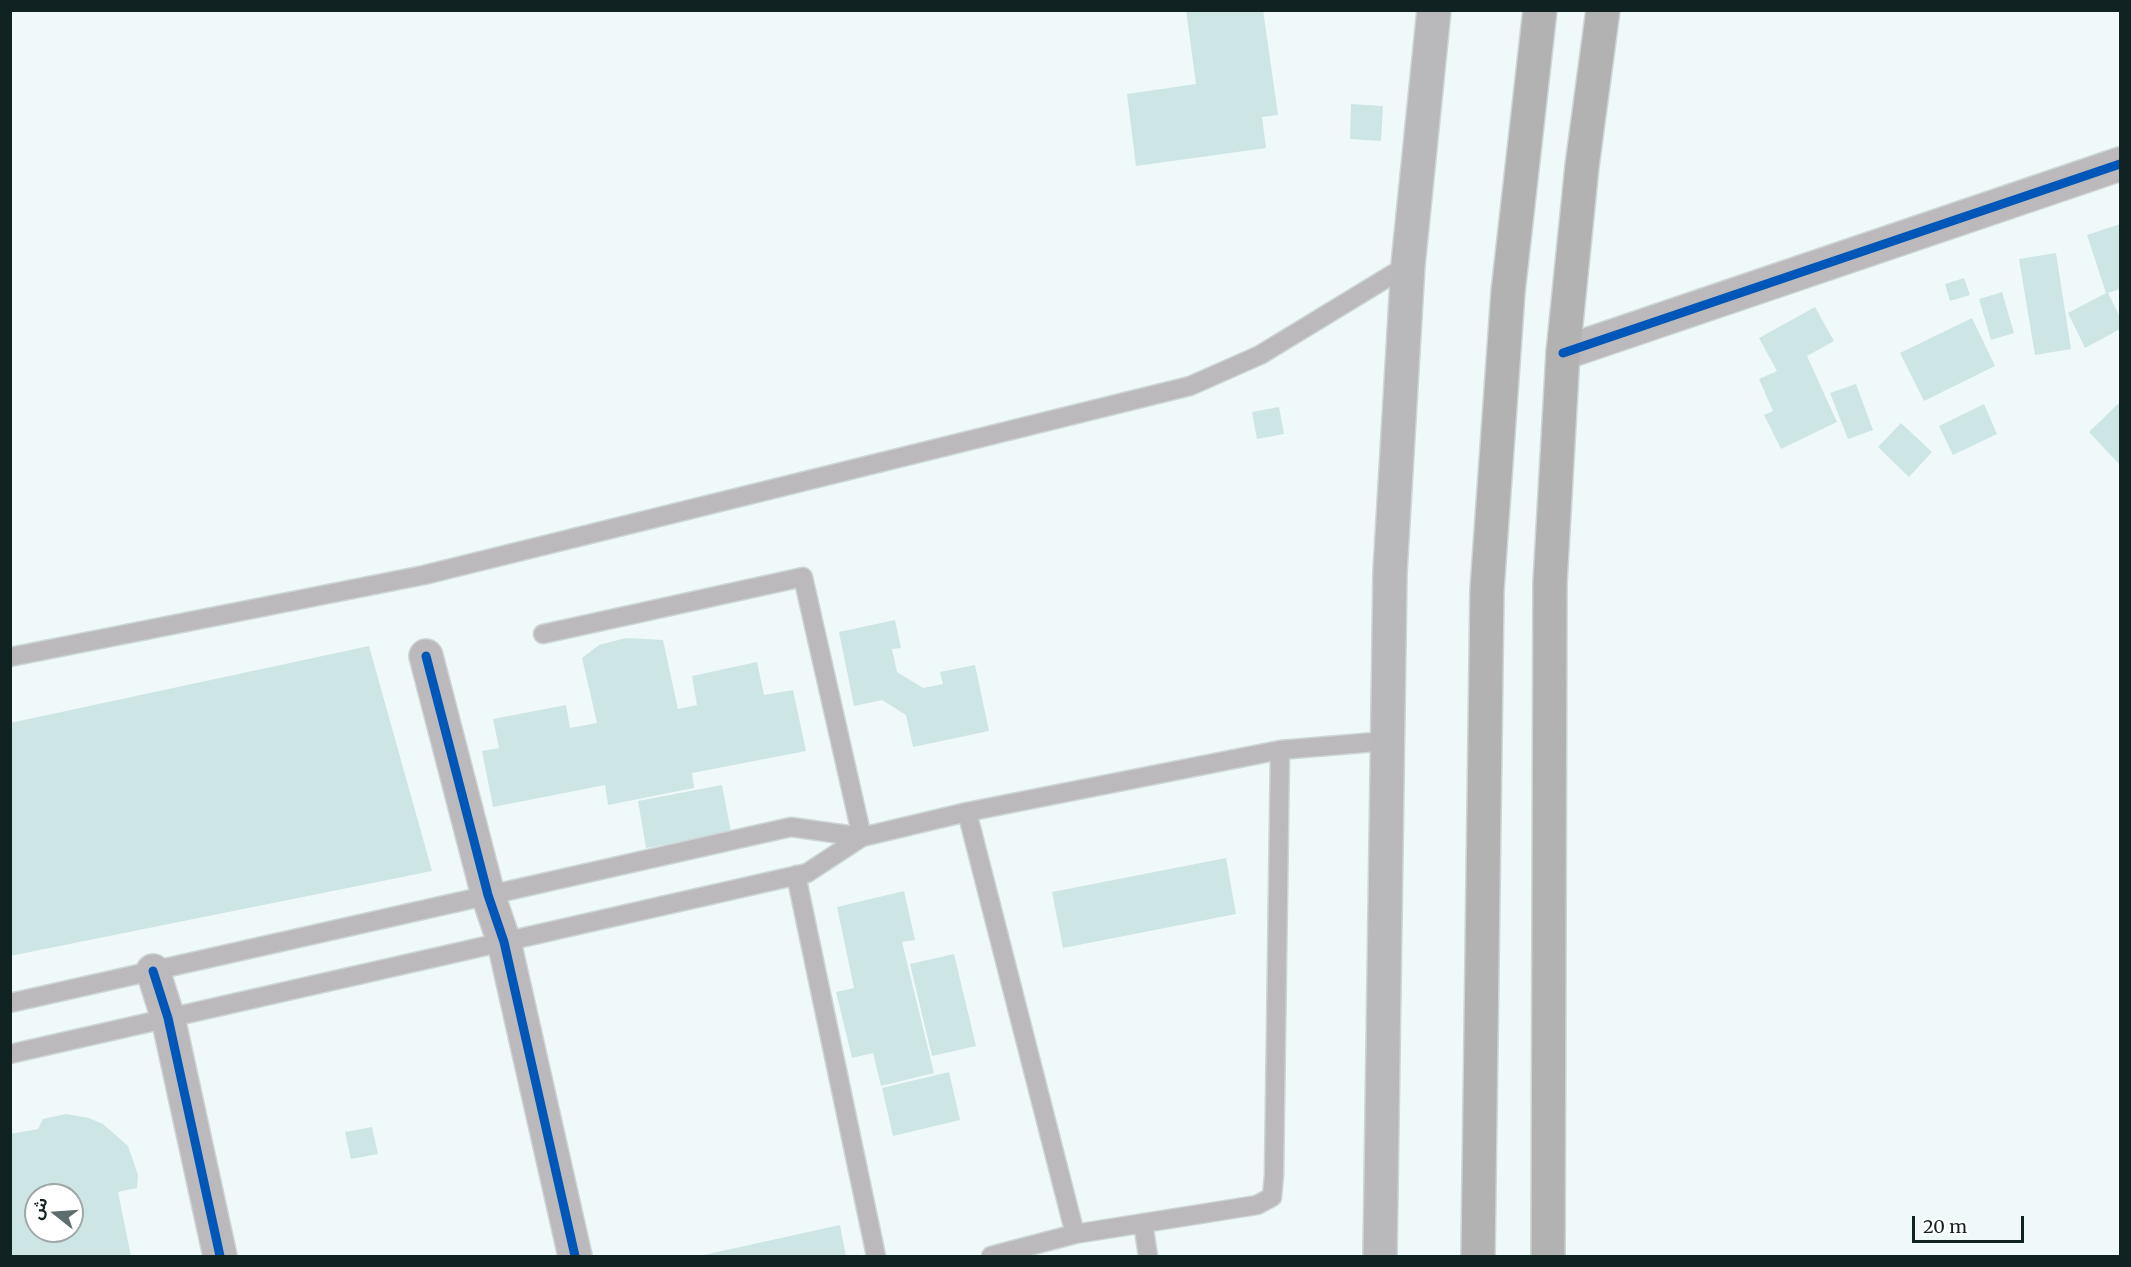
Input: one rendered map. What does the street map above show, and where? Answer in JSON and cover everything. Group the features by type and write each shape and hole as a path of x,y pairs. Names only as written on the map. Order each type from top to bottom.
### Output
{"main road":[{"path":"1380,1257 1390,572 1408,265 1434,10"},
{"path":"1478,1257 1487,590 1508,292 1540,10"},
{"path":"1548,1257 1550,583 1563,353 1582,166 1603,10"}],"street":[{"path":"1563,353 2121,164"},
{"path":"426,656 488,895 504,942 575,1257"},
{"path":"153,971 168,1018 220,1257"}],"lane":[{"path":"10,657 424,575 1190,386 1260,355 1408,265"},
{"path":"543,634 803,577 862,837"},
{"path":"10,1054 807,873 862,837 967,812 1280,750 1387,741"},
{"path":"991,1257 1075,1234 1257,1205 1272,1197 1280,750"},
{"path":"967,812 1075,1234"},
{"path":"10,1003 791,827 862,837"},
{"path":"796,875 876,1257"},
{"path":"1143,1223 1148,1257"}],"building":[{"path":"1186,10 1263,10 1278,115 1262,117 1266,148 1136,166 1127,94 1196,84"},
{"path":"1351,104 1383,106 1381,141 1350,139"},
{"path":"2120,224 2120,289 2108,293 2120,317 2120,329 2085,348 2068,313 2106,293 2087,235"},
{"path":"2056,253 2071,349 2035,355 2019,259"},
{"path":"1964,278 1970,295 1950,301 1945,284"},
{"path":"2002,292 2014,333 1991,340 1979,299"},
{"path":"1815,307 1834,341 1807,356 1837,422 1781,449 1764,415 1773,411 1759,379 1777,371 1759,338"},
{"path":"1972,318 1995,366 1924,401 1900,353"},
{"path":"1856,384 1873,430 1848,439 1830,393"},
{"path":"2120,402 2120,465 2089,432"},
{"path":"1984,404 1997,434 1953,455 1939,426"},
{"path":"1279,407 1284,434 1257,439 1252,412"},
{"path":"1901,423 1932,452 1909,477 1878,447"},
{"path":"895,620 901,648 892,649 897,672 923,688 943,684 940,672 975,665 989,731 913,747 906,715 882,700 854,706 839,632"},
{"path":"626,638 663,640 678,709 697,705 692,676 757,662 764,695 793,690 806,751 692,773 694,788 608,805 605,785 493,807 482,751 499,748 493,719 566,705 570,728 597,723 582,658 599,645"},
{"path":"369,646 432,871 10,956 10,723"},
{"path":"722,785 731,832 646,848 638,801"},
{"path":"1226,858 1236,914 1063,948 1052,892"},
{"path":"904,891 915,940 902,942 934,1073 881,1086 873,1053 852,1058 836,992 854,988 837,907"},
{"path":"954,954 976,1046 932,1056 910,964"},
{"path":"949,1072 960,1120 893,1136 882,1088"},
{"path":"66,1114 89,1118 103,1124 128,1146 138,1175 137,1188 118,1192 131,1256 10,1256 10,1134 38,1129 43,1119"},
{"path":"372,1127 378,1154 351,1159 345,1132"},
{"path":"840,1225 846,1256 699,1256"}],"cycle path":[{"path":"1563,353 2120,164"},
{"path":"426,656 488,895 504,942 575,1256"},
{"path":"153,971 168,1018 220,1256"}]}
